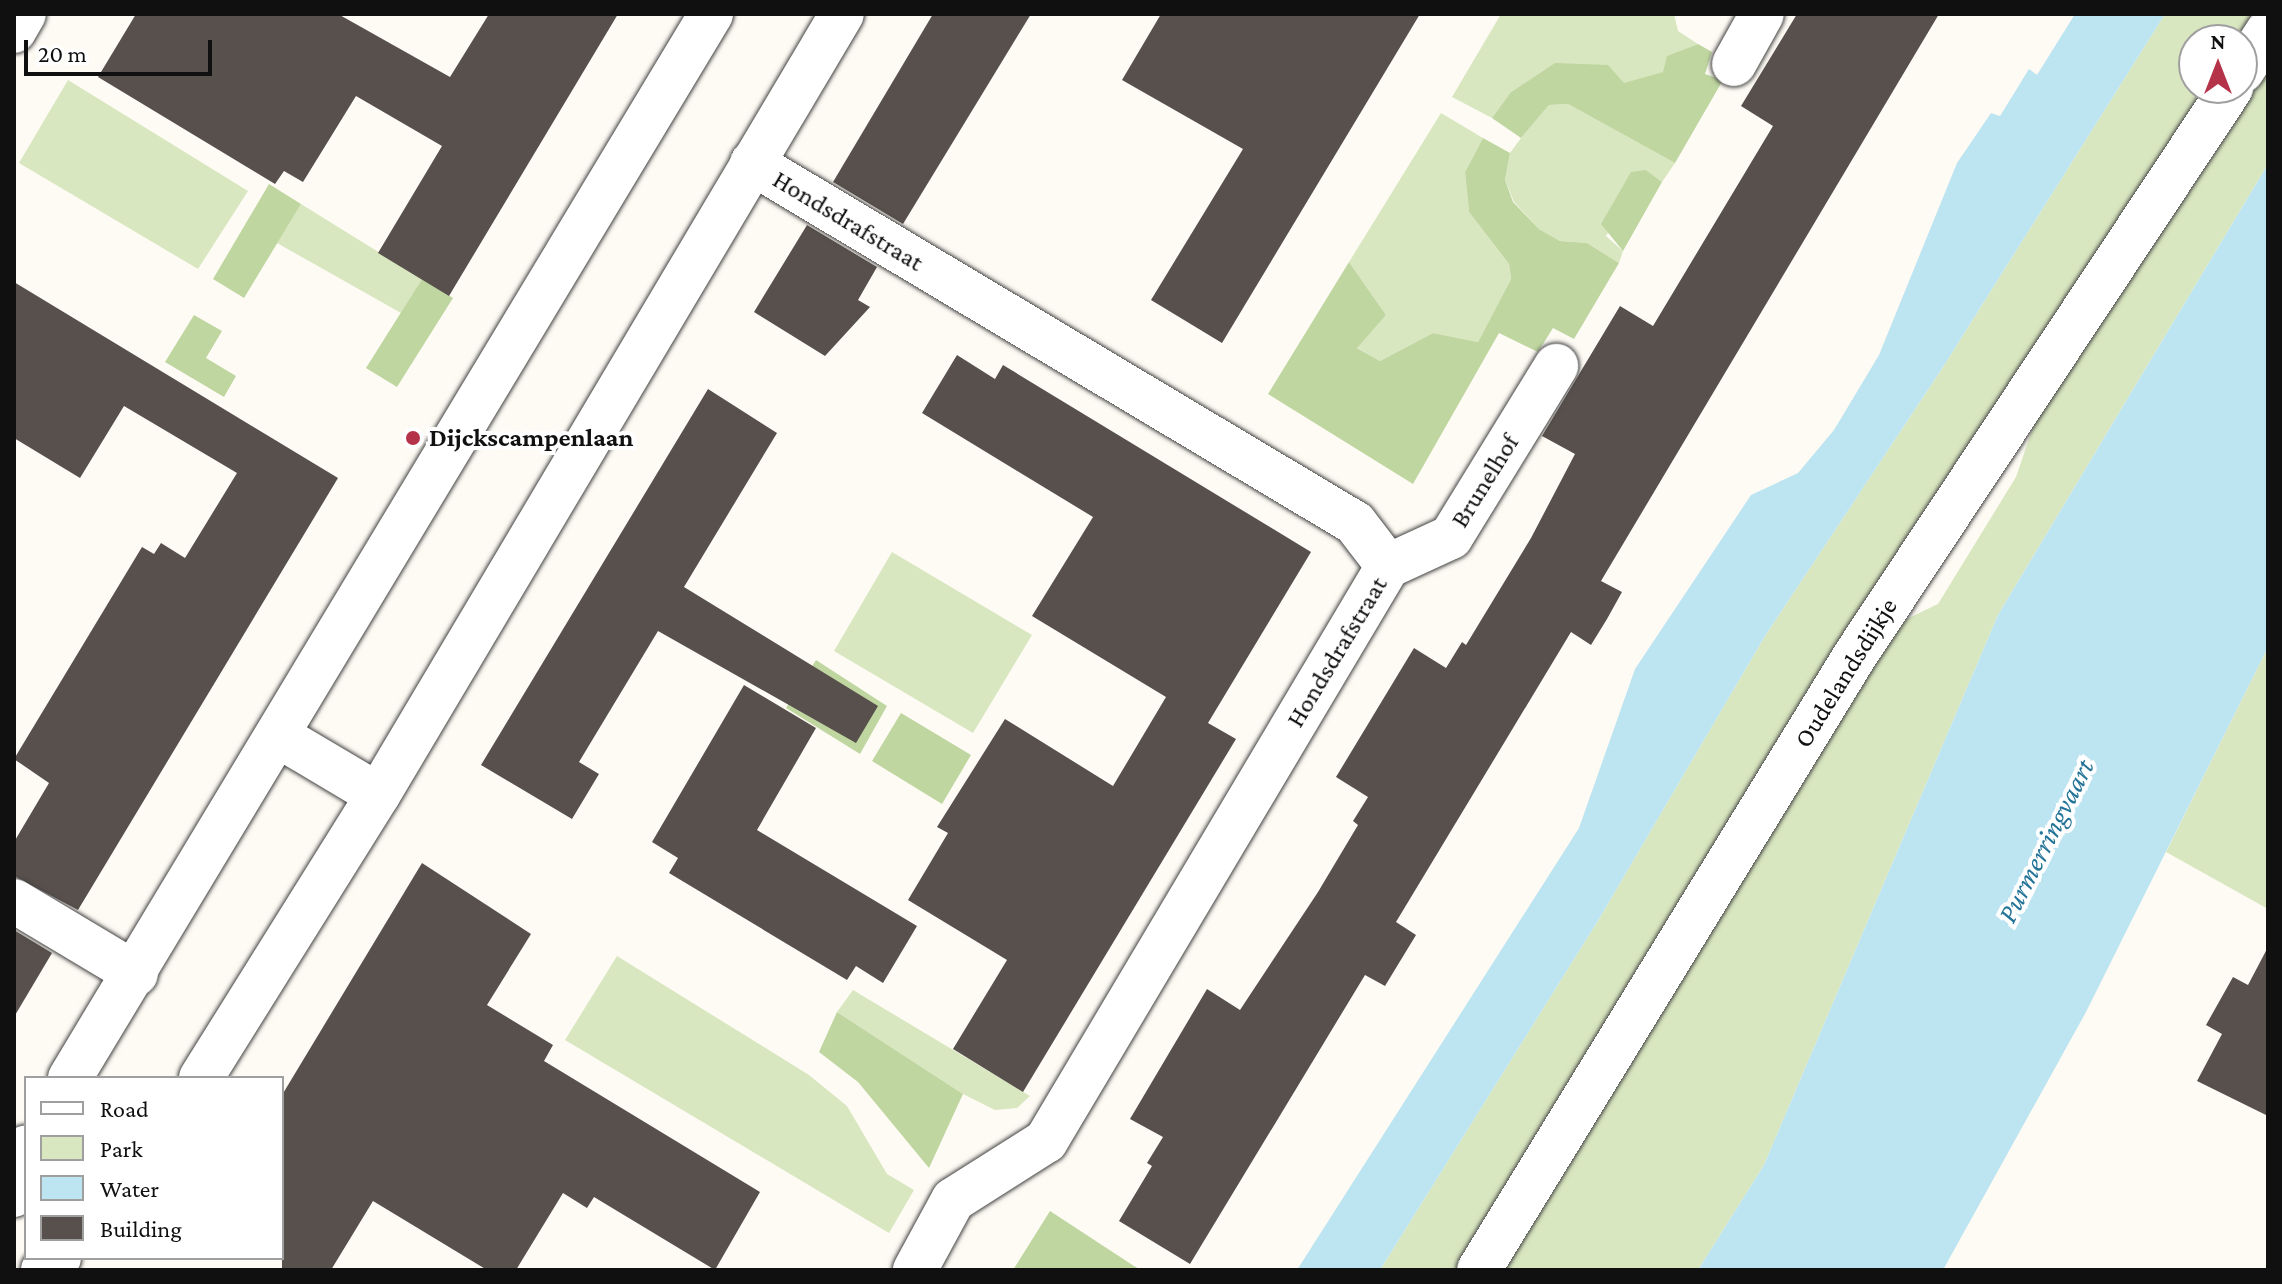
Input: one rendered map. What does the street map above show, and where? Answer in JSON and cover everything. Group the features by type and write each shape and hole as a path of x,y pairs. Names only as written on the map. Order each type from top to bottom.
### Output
{"street":[{"path":"14,31 24,14"},
{"path":"71,1076 136,974 711,14"},
{"path":"202,1076 378,795 842,14"},
{"path":"1734,64 1762,14"},
{"name":"Oudelandsdijkje","path":"1479,1270 1854,657 2220,104"},
{"name":"Hondsdrafstraat","path":"752,163 1355,523 1388,566 1046,1141 953,1200 915,1270"},
{"name":"Brunelhof","path":"1388,566 1451,537 1556,366"},
{"path":"277,735 378,795"},
{"path":"14,901 136,974"},
{"path":"14,1195 24,1155"}],"green space":[{"path":"1501,14 1674,14 1678,31 1698,44 1668,56 1664,72 1624,84 1510,93 1492,118 1452,97"},
{"path":"2165,14 2264,14 2256,24 2178,24 2178,104 2204,104 1467,1270 1380,1270 1599,919 1765,636 1943,367"},
{"path":"1698,44 1712,52 1705,74 1723,80 1675,163 1568,104 1549,105 1521,138 1492,118 1510,93 1555,63 1608,65 1624,83 1663,72 1667,56"},
{"path":"2268,62 2268,164 1998,615 1764,1165 1698,1270 1502,1270 1894,625 1938,604 2016,477 2035,421 2241,104 2258,104 2258,77"},
{"path":"68,80 248,191 198,269 19,163"},
{"path":"1568,104 1675,163 1662,182 1646,170 1606,236 1623,251 1619,263 1587,243 1560,241 1539,229 1514,202 1505,180 1510,153 1521,138 1549,105"},
{"path":"1441,113 1483,138 1465,172 1469,212 1509,264 1511,279 1478,342 1433,333 1380,361 1356,347 1386,315 1349,262"},
{"path":"1483,138 1510,153 1505,180 1513,202 1539,229 1560,241 1587,243 1619,263 1574,339 1553,328 1538,352 1499,333 1413,484 1268,394 1349,262 1386,315 1357,348 1380,361 1433,333 1478,342 1511,279 1509,264 1469,212 1465,172"},
{"path":"1646,170 1662,182 1623,251 1601,224 1631,172"},
{"path":"269,184 301,204 244,298 213,279"},
{"path":"301,204 422,279 401,313 277,243"},
{"path":"422,279 453,298 397,387 366,368"},
{"path":"194,315 222,331 206,358 236,376 224,397 165,362"},
{"path":"892,552 1032,635 973,733 834,651"},
{"path":"2268,647 2268,909 2166,852"},
{"path":"816,660 887,706 860,754 786,708"},
{"path":"901,713 971,755 942,804 872,761"},
{"path":"617,956 809,1075 847,1106 887,1174 914,1190 889,1233 565,1040"},
{"path":"853,990 1030,1096 1017,1108 995,1110 963,1094 837,1012"},
{"path":"837,1012 963,1094 929,1168 858,1082 819,1052"},
{"path":"1050,1211 1134,1266 1141,1270 1013,1270"}],"water":[{"path":"2075,14 2165,14 1943,367 1765,636 1599,919 1380,1270 1297,1270 1579,828 1635,669 1751,495 1798,473 1834,430 1879,355 1957,163 1991,113 2000,116 2029,69 2037,75"},
{"name":"Purmerringvaart","path":"2268,164 2268,647 2086,1012 1943,1270 1698,1270 1764,1165 1998,615"}],"building":[{"path":"136,14 338,14 450,77 489,14 618,14 449,296 378,253 442,146 356,96 303,182 284,171 275,184 98,77"},
{"path":"933,14 1031,14 903,224 833,182"},
{"path":"1161,14 1420,14 1222,343 1151,300 1243,149 1122,80"},
{"path":"1797,14 1939,14 1601,581 1622,592 1607,619 1591,645 1571,632 1396,922 1416,935 1385,986 1365,975 1190,1264 1119,1221 1152,1166 1147,1163 1163,1137 1130,1119 1207,989 1240,1010 1318,892 1358,825 1353,821 1368,797 1336,777 1414,648 1446,668 1462,642 1466,645 1531,538 1575,454 1542,436 1620,306 1653,326 1773,126 1741,106"},
{"path":"807,225 877,267 858,300 870,307 825,356 754,312"},
{"path":"14,282 338,478 78,910 14,876 14,842 49,783 14,759 142,547 154,554 161,543 185,558 237,473 124,406 80,478 14,438"},
{"path":"957,355 995,379 1003,365 1311,552 1208,723 1236,739 1023,1092 953,1049 1007,960 908,900 948,833 937,827 1005,719 1113,786 1166,697 1032,616 1093,517 922,413"},
{"path":"708,389 777,433 684,587 878,706 856,743 658,631 579,762 599,774 572,819 481,765"},
{"path":"744,685 816,728 757,830 917,926 883,983 856,966 847,980 669,873 678,858 652,842"},
{"path":"422,863 531,934 487,1005 553,1045 544,1061 760,1192 715,1270 594,1197 587,1208 563,1193 516,1270 487,1270 373,1201 331,1270 282,1270 284,1092"},
{"path":"14,930 52,953 14,1017"},
{"path":"2268,947 2268,1116 2197,1081 2222,1034 2206,1025 2233,977 2248,985"}],"place":[{"name":"Dijckscampenlaan","path":"413,438"}]}
